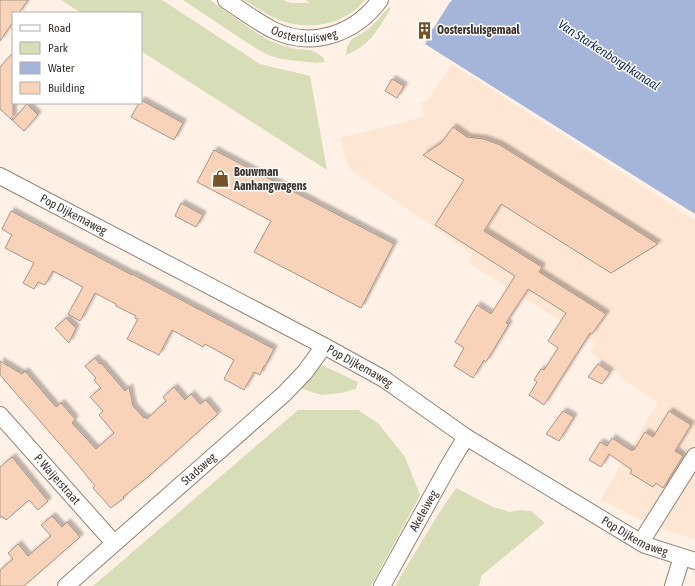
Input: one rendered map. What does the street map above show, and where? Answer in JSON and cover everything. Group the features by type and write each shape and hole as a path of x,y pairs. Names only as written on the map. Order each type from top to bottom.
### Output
{"street":[{"name":"Oostersluisweg","path":"226,0 274,30 300,38 329,36 341,32 364,18 380,0"},
{"name":"Pop Dijkemaweg","path":"0,176 384,379 466,437 641,542 689,559 673,586"},
{"name":"Stadsweg","path":"66,586 284,394 305,372 324,346"},
{"name":"P. Waijerstraat","path":"0,415 5,433 114,543"},
{"name":"Akeleiweg","path":"382,586 466,437"},
{"path":"641,542 695,456"}],"shaded area":[{"path":"452,64 695,220 695,539 663,529 630,515 601,499 658,402 629,383 590,352 596,343 467,262 472,254 350,169 340,138 424,117 421,103 426,102"}],"green space":[{"path":"61,0 162,0 260,64 310,76 327,170 142,52 142,12 79,12"},
{"path":"183,0 210,0 268,40 296,49 310,50 323,57 325,62 316,63 281,59 268,55"},
{"path":"244,0 283,0 291,3 310,3 305,0 365,0 357,8 337,20 326,24 302,25 279,20"},
{"path":"389,7 391,8 373,36 355,51 346,55 347,47 352,39 373,25"},
{"path":"315,362 358,382 356,389 341,393 321,395 297,387"},
{"path":"298,410 358,410 378,423 405,457 420,495 371,586 93,586"},
{"path":"456,488 493,507 510,512 520,510 531,511 545,523 481,576 480,584 478,586 395,586 439,513"}],"water":[{"name":"Van Starkenborghkanaal","path":"452,0 695,0 695,214 425,44 430,35 427,32 430,27 433,29"}],"building":[{"path":"0,0 28,0 20,12 12,12 12,23 0,41"},
{"path":"12,54 13,120 27,104 38,115 24,131 0,109 0,67"},
{"path":"392,79 404,86 397,98 385,91"},
{"path":"142,101 183,123 174,140 131,117 138,104 142,104"},
{"path":"453,127 467,137 484,139 500,145 658,244 611,273 501,204 484,231 542,267 539,272 606,314 592,334 590,333 544,405 529,395 537,382 534,380 541,369 544,370 558,348 548,341 566,313 528,289 506,323 509,324 486,362 484,360 473,378 454,366 464,348 455,342 477,305 491,314 515,276 435,225 464,180 423,155 441,143"},
{"path":"214,150 394,244 361,308 254,252 271,221 197,182"},
{"path":"181,203 203,215 196,227 175,216"},
{"path":"11,211 274,349 260,375 254,372 244,390 224,379 234,360 205,344 203,347 172,330 159,355 127,339 138,319 135,318 136,316 95,293 80,321 68,314 83,287 53,271 45,285 38,282 34,289 23,283 34,263 5,248 12,235 2,229"},
{"path":"66,318 76,328 69,343 55,328"},
{"path":"95,358 125,391 129,387 133,406 144,418 145,417 147,419 166,401 163,397 174,387 185,400 191,394 200,404 206,400 218,414 111,508 93,488 95,486 78,465 0,375 0,361 22,374 25,371 56,407 61,403 75,419 72,423 96,449 114,433 99,415 103,411 90,397 101,388 94,380 96,378 85,366"},
{"path":"598,364 610,372 602,384 588,377"},
{"path":"563,411 574,417 559,441 546,434"},
{"path":"669,411 691,425 675,451 683,456 663,488 656,483 653,487 630,473 632,470 609,454 601,467 589,460 600,442 607,446 612,438 632,451 633,449 634,450 645,432 653,437"},
{"path":"12,457 48,501 38,510 29,500 6,520 3,517 0,517 0,467"},
{"path":"52,516 62,527 67,522 80,537 24,586 0,586 0,570 13,559 8,553 18,544 28,556 51,536 41,525"}],"place":[{"name":"Oostersluisgemaal","path":"424,30"},
{"name":"Bouwman Aanhangwagens","path":"221,179"}]}
